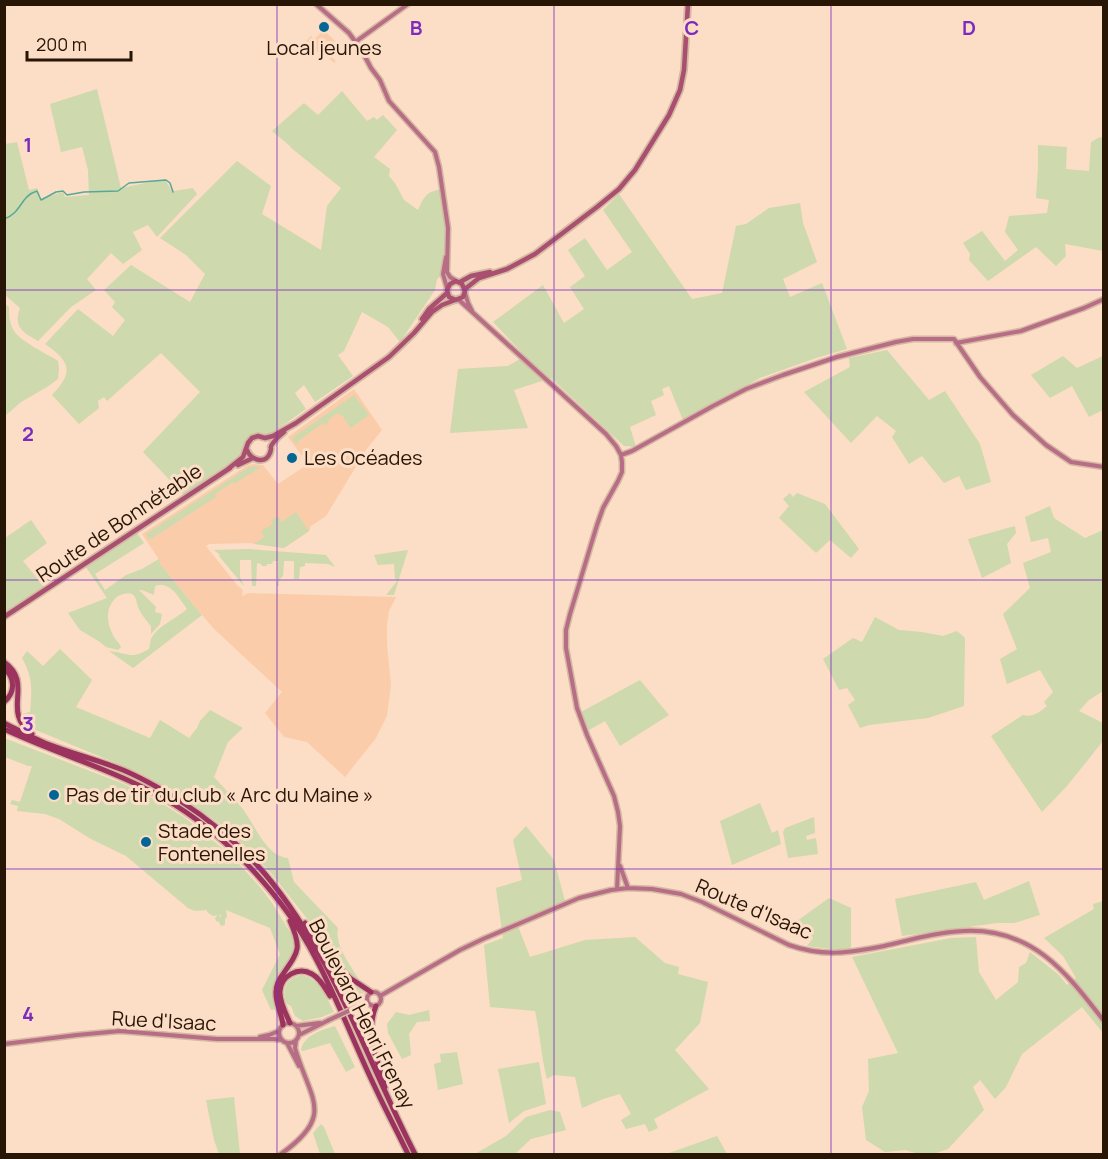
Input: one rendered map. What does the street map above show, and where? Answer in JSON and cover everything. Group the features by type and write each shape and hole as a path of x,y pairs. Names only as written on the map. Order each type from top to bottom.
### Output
{"highway":[{"path":"4,662 13,669 18,680 18,719 22,726 45,742"},
{"path":"4,668 10,673 14,683 12,693 4,702"},
{"name":"Boulevard Henri Frenay","path":"4,723 45,742 123,770 178,800 207,820 266,875 315,955 408,1155"},
{"name":"Boulevard Henri Frenay","path":"4,731 129,780 195,818 238,855 304,928 325,965 415,1155"},
{"path":"285,905 302,918 332,961 345,974 371,992"},
{"path":"285,905 298,944 294,958 279,980 276,992 287,1026"},
{"path":"287,1026 280,988 286,977 296,972 308,972 318,979 340,1011"},
{"path":"376,1006 372,1023 373,1047 386,1094"}],"main road":[{"path":"265,438 288,428 353,383 401,346 432,312 442,305 463,297 465,291 479,278 507,269 535,254 619,189 635,170 669,115 680,90 684,70 688,4"},
{"path":"401,346 450,284 513,265"},
{"path":"458,282 462,284 465,291"},
{"path":"447,290 451,299 457,300"},
{"path":"271,446 288,428"},
{"path":"228,469 243,457 248,443 253,438 260,436 265,438 271,446 270,453 259,460 253,459 247,449"},
{"name":"Route de Bonnétable","path":"4,617 228,469 253,459"}],"street":[{"path":"316,4 346,29 380,80 389,101 435,152 447,220 447,272 458,282"},
{"path":"356,43 408,4"},
{"path":"447,290 443,271 448,252"},
{"path":"465,291 473,312"},
{"path":"621,454 632,452 746,389 837,357 913,339 955,341 1021,331 1104,299"},
{"path":"457,300 606,434 621,454 621,472 597,525 570,614 566,637 567,661 579,714 614,796 618,812 620,826 617,889"},
{"path":"955,341 974,370 1012,415 1046,445 1071,462 1104,467"},
{"path":"619,866 628,888"},
{"name":"Route d'Isaac","path":"380,996 483,939 579,898 599,892 628,888 659,890 692,898 789,945 824,953 854,952 954,932 983,932 1005,936 1035,949 1056,964 1104,1021"},
{"path":"371,992 376,992 380,996 381,1001 376,1006 367,1002 367,995 371,992"},
{"path":"281,1155 308,1130 315,1116 315,1105 295,1048 296,1040 299,1035 367,1002"},
{"path":"303,1072 287,1043 279,1035 287,1026 305,1026 329,1020"},
{"path":"287,1026 299,1035"},
{"name":"Rue d'Isaac","path":"251,1039 269,1035 287,1026"},
{"name":"Rue d'Isaac","path":"4,1044 120,1031 217,1039 282,1040"},
{"path":"287,1043 296,1040"}],"shaded area":[{"path":"324,30 338,44 328,53 336,61 334,63 306,41 311,36 314,39"},
{"path":"354,389 382,430 366,450 326,516 284,548 250,543 206,546 243,590 242,596 248,593 396,597 389,611 387,625 391,685 387,716 376,738 345,777 307,742 284,737 265,713 282,692 213,628 160,564 142,534 248,465 263,465 278,484 308,464 288,437"}],"green space":[{"path":"97,89 121,188 165,179 171,190 193,188 197,194 157,237 148,225 133,232 142,250 123,264 111,253 87,279 96,290 71,307 38,341 21,329 18,320 20,308 5,295 5,144 17,142 29,190 37,188 41,199 63,192 65,197 89,195 88,170 82,147 61,152 50,104"},
{"path":"342,91 367,121 374,117 377,120 383,115 397,130 374,157 390,169 389,176 404,200 418,210 427,195 444,189 450,245 449,271 437,279 435,290 400,342 388,327 362,312 344,351 338,355 353,376 315,402 304,385 295,393 306,409 269,435 255,434 248,438 240,456 186,497 143,452 200,392 161,353 107,401 104,397 98,401 99,408 79,424 52,395 64,380 66,368 60,356 45,344 78,309 113,336 125,320 112,307 115,302 104,290 131,265 190,302 205,274 186,255 160,238 237,161 271,186 262,214 321,250 327,206 341,188 290,147 292,144 290,146 272,131 304,103 318,115"},
{"path":"1100,137 1104,139 1103,251 1065,244 1066,256 1056,266 1036,247 988,281 969,260 970,254 963,243 982,231 1005,261 1018,250 1005,232 1009,216 1047,213 1049,200 1036,198 1038,145 1067,147 1066,169 1089,171 1091,142"},
{"path":"619,194 692,299 722,293 736,226 746,224 769,208 800,203 803,223 817,262 783,279 790,297 822,283 847,349 760,378 683,420 669,386 662,389 664,395 651,401 656,415 630,427 636,447 624,446 551,378 514,390 528,428 450,433 458,369 508,366 525,356 493,322 543,285 564,323 584,309 570,287 585,276 568,250 585,238 607,270 632,252 603,210"},
{"path":"5,304 9,307 10,322 17,335 58,361 59,369 58,379 21,402 5,416"},
{"path":"887,350 929,400 945,391 980,444 991,482 966,490 959,476 944,483 922,456 909,464 892,437 896,431 877,416 851,443 804,392 850,367 849,358"},
{"path":"1063,356 1077,368 1103,356 1103,410 1089,417 1072,386 1050,398 1031,375"},
{"path":"354,395 369,415 351,428 341,414 337,413 328,420 329,422 325,425 323,423 296,444 292,438"},
{"path":"249,467 261,467 234,484 233,482 215,494 216,497 149,540 146,534"},
{"path":"790,493 793,497 797,493 825,504 859,549 851,558 830,540 816,553 779,518 789,506 783,499"},
{"path":"1050,506 1054,518 1085,538 1103,530 1103,691 1089,700 1079,711 1103,723 1103,741 1067,786 1042,812 991,736 1023,715 1033,715 1042,710 1047,706 1044,702 1053,692 1040,670 1007,684 1000,659 1017,649 1003,614 1030,588 1023,563 1051,552 1048,538 1031,542 1025,517"},
{"path":"296,512 309,531 284,548 254,544 264,537 261,531 273,524 271,520 278,516 282,522"},
{"path":"31,520 47,543 23,561 44,587 5,612 5,538"},
{"path":"1015,526 1016,533 1007,544 1011,563 982,578 968,539"},
{"path":"137,533 144,543 95,574 105,590 126,575 159,559 160,564 202,615 133,668 109,651 133,655 149,649 154,634 187,609 174,591 160,585 155,586 154,595 139,590 156,607 155,612 162,614 160,624 151,634 151,626 140,611 134,595 125,594 114,600 109,609 108,620 113,635 121,647 118,650 106,647 80,630 68,613 107,598 86,567"},
{"path":"249,549 326,555 335,567 328,564 305,563 305,566 300,567 299,579 294,579 294,561 284,561 283,576 277,586 278,561 273,561 267,566 257,563 256,586 252,586 251,560 240,560 240,577 244,586 214,550"},
{"path":"408,550 394,595 386,595 398,580 395,579 394,564 378,565 374,555"},
{"path":"875,617 899,630 943,636 957,631 965,638 964,706 928,718 860,728 848,705 855,700 847,688 839,690 823,659 853,638 862,642"},
{"path":"60,649 92,680 76,707 150,738 160,720 189,738 210,710 243,728 228,742 214,777 242,808 267,846 280,856 288,858 294,882 338,928 337,935 341,949 361,983 336,963 309,921 271,873 219,823 183,798 140,773 31,728 25,722 22,714 30,712 31,691 30,678 22,658 27,651 43,666"},
{"path":"640,680 669,715 620,746 605,721 589,730 581,712"},
{"name":"Stade des Fontenelles","path":"4,738 124,784 158,801 185,818 241,866 272,903 293,937 294,953 276,982 278,1009 271,1010 262,990 280,954 270,928 226,910 225,925 221,926 215,918 218,915 213,916 207,910 195,911 188,908 126,856 91,839 59,819 45,814 17,811 18,806 10,804 12,800 20,802 32,766 5,757"},
{"path":"760,803 772,833 778,830 781,844 732,865 720,821"},
{"path":"814,817 815,833 806,836 807,840 816,838 818,854 788,858 783,832 785,828"},
{"path":"526,826 554,860 565,901 516,921 530,957 585,940 635,937 665,963 679,967 678,974 708,982 700,1023 675,1050 709,1089 654,1119 658,1128 649,1132 645,1124 626,1129 621,1120 631,1114 620,1094 582,1108 575,1077 554,1075 547,1079 535,1011 490,1007 484,945 503,938 496,888 522,880 513,840"},
{"path":"1029,881 1040,915 1014,923 997,923 902,936 895,899 976,882 984,900"},
{"path":"829,898 851,908 851,948 838,950 807,946 813,938 797,921"},
{"path":"1103,901 1103,1033 1082,1007 1022,1054 1006,1087 995,1099 980,1080 973,1087 984,1110 948,1149 933,1154 919,1154 905,1150 885,1152 866,1140 862,1107 869,1091 868,1059 898,1053 852,957 951,938 976,937 979,972 996,1000 1018,982 1019,967 1026,963 1030,952 1059,975 1067,985 1076,978 1063,956 1044,938 1094,909 1093,904"},
{"path":"331,967 364,993 360,999 350,1004"},
{"path":"302,975 319,985 334,1012 303,1021 295,1016 285,999 285,989 292,979"},
{"path":"429,1010 430,1021 417,1022 409,1034 411,1055 402,1059 388,1033 387,1024 396,1012 409,1015"},
{"path":"335,1026 355,1067 346,1072 330,1043 301,1050 310,1037 319,1031"},
{"path":"457,1052 463,1084 438,1090 434,1064 441,1062 440,1054"},
{"path":"539,1062 546,1104 524,1111 509,1123 498,1069"},
{"path":"234,1097 240,1154 219,1154 206,1100"},
{"path":"550,1110 560,1112 566,1130 531,1139 515,1154 475,1154 506,1136 526,1117"},
{"path":"321,1124 335,1154 320,1154 313,1133"},
{"path":"717,1136 727,1154 669,1154 669,1153"}],"waterway":[{"path":"4,219 14,213 31,193 37,191 41,200 56,192 63,191 67,195 118,191 129,183 166,180 170,183 173,192"}],"place":[{"name":"Local jeunes","path":"324,27"},
{"name":"Les Océades","path":"292,458"},
{"name":"Pas de tir du club « Arc du Maine »","path":"54,795"},
{"name":"Stade des Fontenelles","path":"146,842"}]}
